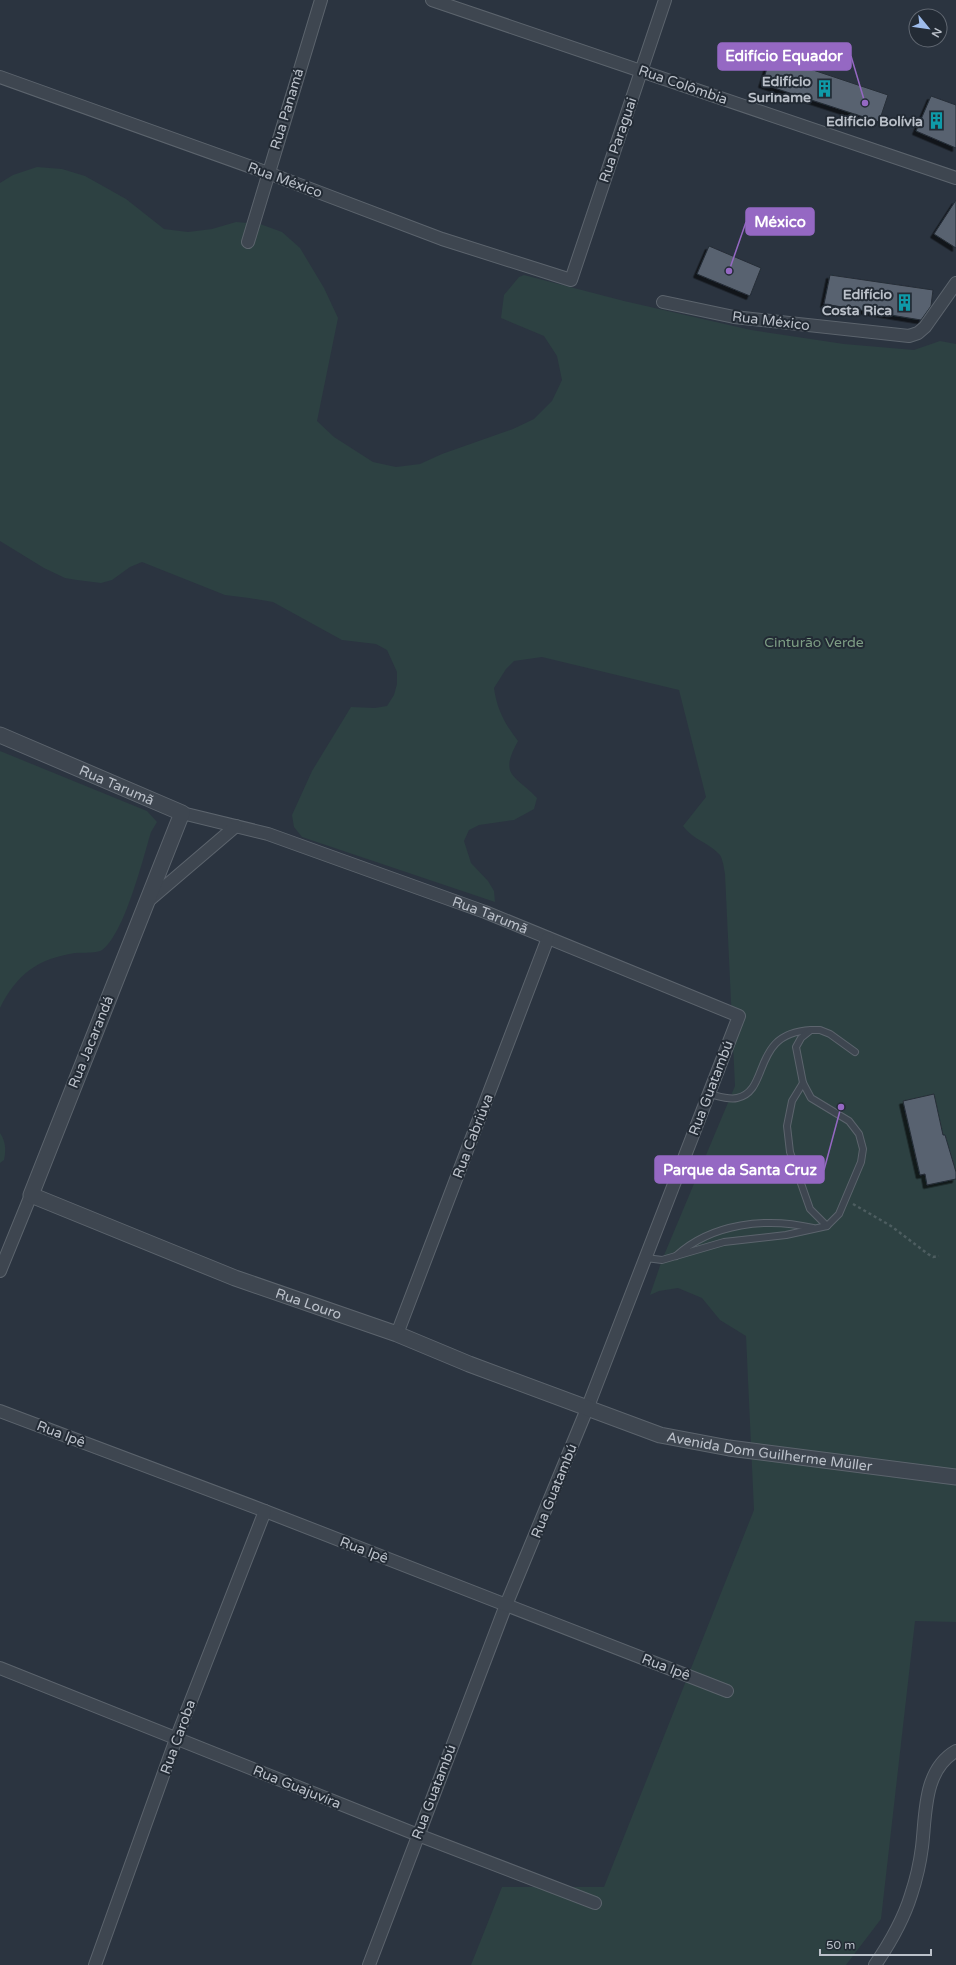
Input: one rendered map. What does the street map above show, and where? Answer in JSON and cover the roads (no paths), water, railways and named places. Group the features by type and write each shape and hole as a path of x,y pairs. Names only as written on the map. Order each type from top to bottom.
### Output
{"street":[{"name":"Rua Panamá","path":"248,242 321,0"},
{"name":"Rua Colômbia","path":"432,0 642,70 956,178"},
{"name":"Rua Paraguai","path":"571,280 665,0"},
{"name":"Rua México","path":"0,77 268,173 442,239 571,280"},
{"name":"Rua México","path":"663,302 734,317 909,336 918,333 924,327 956,283"},
{"name":"Rua Tarumã","path":"0,735 182,813 282,839 485,912 739,1016"},
{"name":"Rua Jacarandá","path":"0,1271 182,813"},
{"path":"147,902 236,826"},
{"name":"Rua Cabriúva","path":"397,1334 548,938"},
{"name":"Rua Guatambú","path":"369,1965 506,1605 587,1409 739,1016"},
{"name":"Rua Louro","path":"30,1196 235,1278 397,1334 587,1409"},
{"name":"Avenida Dom Guilherme Müller","path":"587,1409 660,1435 695,1443 956,1477"},
{"name":"Rua Ipê","path":"0,1411 265,1511 727,1691"},
{"name":"Rua Caroba","path":"96,1965 176,1739 265,1511"},
{"name":"Rua Guajuvíra","path":"0,1668 418,1835 594,1903"},
{"path":"875,1965 898,1929 912,1894 922,1850 928,1792 935,1774 946,1757 956,1751"}],"lane":[{"path":"646,1258 662,1260 724,1242 786,1235 816,1229 826,1226 839,1214 861,1162 862,1149 859,1134 849,1121 811,1098 804,1083 796,1047 801,1038 810,1030"},
{"path":"709,1094 738,1098 750,1091 756,1082 770,1048 778,1040 797,1031 820,1030 830,1034 855,1052"},
{"path":"804,1083 792,1101 787,1126 790,1152 810,1208 826,1226"},
{"path":"675,1257 686,1247 716,1232 748,1225 778,1223 816,1229"}],"place":[{"name":"Edifício Suriname","path":"824,89"},
{"name":"Edifício Equador","path":"865,103"},
{"name":"Edifício Bolívia","path":"936,121"},
{"name":"México","path":"729,271"},
{"name":"Edifício Costa Rica","path":"905,302"},
{"name":"Parque da Santa Cruz","path":"841,1107"}],"park label":[{"name":"Cinturão Verde","path":"814,642"}]}
